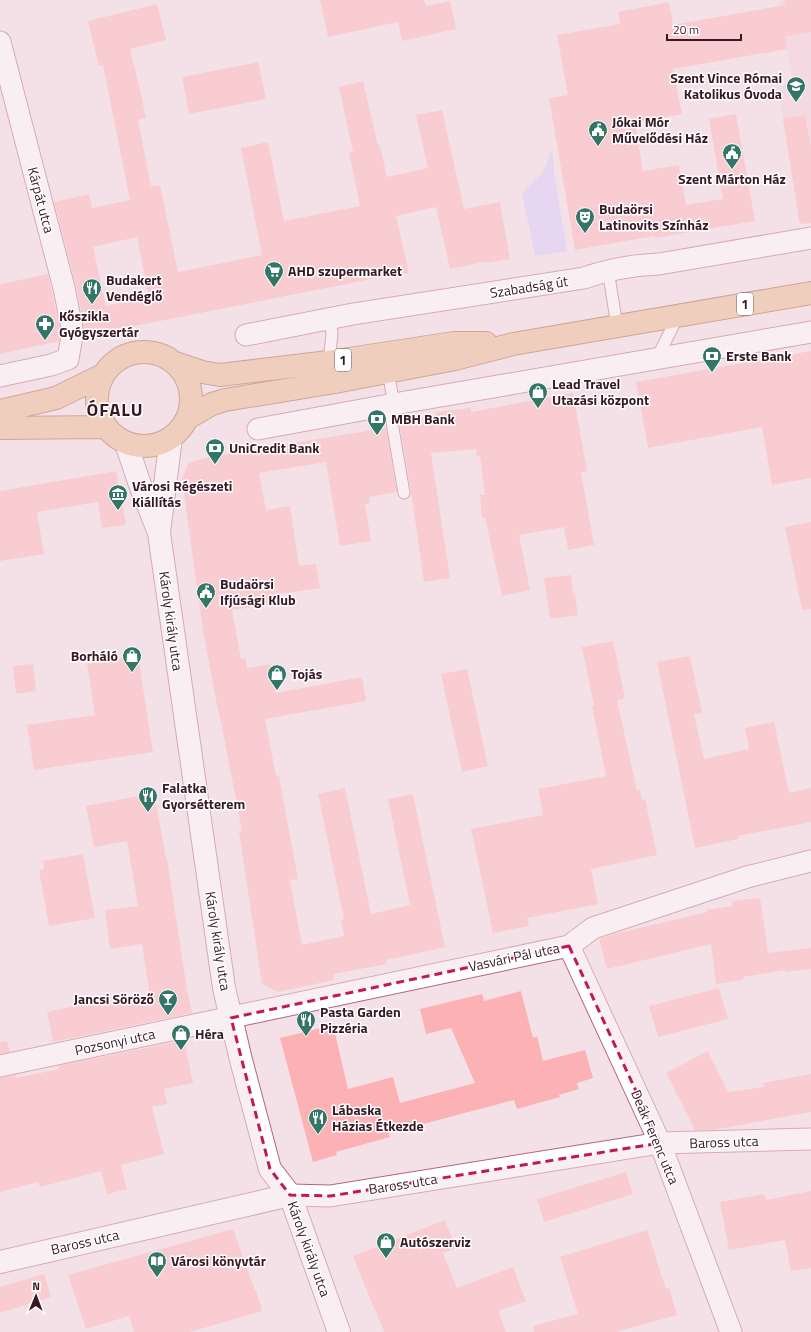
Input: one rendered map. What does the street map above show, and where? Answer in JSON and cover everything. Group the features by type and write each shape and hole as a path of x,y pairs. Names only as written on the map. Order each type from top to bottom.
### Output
{"main road":[{"name":"1","path":"513,344 454,343 328,362 220,375 202,372 175,363 157,353 136,353 126,355 109,366 103,375 97,392 96,401 101,419 106,427 115,436 126,443 137,446 149,446 161,444 171,438 188,418 212,404 225,400 335,382 455,359 513,344 811,293"},
{"name":"1","path":"175,363 186,377 191,394 191,406 188,418"},
{"name":"1","path":"0,412 56,398 103,375"},
{"path":"0,428 106,427"}],"street":[{"name":"Kárpát utca","path":"0,42 64,288 72,328 68,359 51,365 0,376"},
{"name":"Szabadság út","path":"246,335 330,319 584,278 608,270 634,265 659,264 811,238"},
{"path":"258,429 391,404 811,332"},
{"name":"Károly király utca","path":"159,533 171,438"},
{"name":"Károly király utca","path":"126,443 139,482 159,533 224,988 231,1018 270,1169 290,1195 339,1332"},
{"name":"Vasvári Pál utca","path":"231,1018 569,946 593,928 747,877 811,861"},
{"name":"Deák Ferenc utca","path":"569,946 660,1143 731,1332"},
{"name":"Pozsonyi utca","path":"0,1066 231,1018"},
{"name":"Baross utca","path":"0,1262 290,1195 330,1196 660,1143 811,1139"}],"lane":[{"path":"608,270 617,326"},
{"path":"657,358 678,315"},
{"path":"328,362 332,334 330,319"},
{"path":"388,372 391,404 404,493"}],"highlighted area":[{"path":"569,946 660,1143 330,1196 290,1195 270,1169 231,1018"}],"shaded area":[{"name":"Szent Vince Római Katolikus Óvoda","path":"779,0 811,0 811,220 799,222 778,87 793,84"},
{"path":"552,148 554,172 567,251 535,256 522,193 544,171"}],"building":[{"path":"320,0 424,0 426,6 450,1 456,29 402,41 398,22 328,37"},
{"path":"785,0 811,0 811,32 785,36 787,49 673,69 682,114 635,123 643,171 679,165 686,205 723,199 709,119 736,114 755,221 655,238 654,236 575,250 549,98 568,95 557,35 620,24 618,12 669,2 673,25 785,5"},
{"path":"157,4 166,40 130,49 146,118 138,120 151,186 160,185 178,272 262,255 241,148 268,142 284,221 360,206 349,153 353,152 339,87 363,81 378,146 380,146 387,177 428,168 416,115 442,110 464,209 500,202 510,259 484,262 450,269 436,207 396,216 409,273 367,279 84,336 84,326 76,286 54,202 89,194 92,208 130,200 103,65 99,66 88,21","holes":["137,237 149,297 106,306 93,247"]},
{"path":"258,62 266,99 189,114 182,77"},
{"path":"805,115 811,149 811,223 800,224 783,119"},
{"path":"48,274 60,329 59,341 0,354 0,284"},
{"path":"811,351 811,478 772,485 762,427 648,448 636,382"},
{"path":"573,393 587,471 581,472 594,545 568,550 564,527 519,535 530,590 502,596 485,517 482,517 480,495 485,495 480,456 477,456 476,449 431,453 450,578 424,582 399,421 436,415 435,412 471,408 471,412"},
{"path":"386,428 397,492 369,497 370,503 365,504 371,541 340,546 326,462 259,473 266,510 290,506 299,566 316,564 320,588 273,595 274,604 232,610 241,659 245,658 247,668 270,664 276,693 362,677 366,701 265,719 276,776 279,776 298,879 290,880 302,945 344,936 341,920 344,919 318,794 345,788 371,914 410,905 388,799 413,794 445,947 386,960 387,964 333,974 334,980 278,992 262,984 239,832 242,831 203,631 182,479 188,464 197,460"},
{"path":"116,471 126,525 102,528 98,502 37,512 44,554 0,561 0,491"},
{"path":"811,522 811,609 802,610 785,527"},
{"path":"571,575 573,594 575,594 578,615 550,619 544,578"},
{"path":"613,641 625,698 617,700 637,791 640,790 642,800 645,799 657,855 591,869 598,904 527,918 529,926 493,933 471,829 543,815 538,789 606,776 582,647"},
{"path":"138,656 153,752 34,770 27,725 95,715 87,664"},
{"path":"690,656 702,713 694,714 704,759 749,749 745,728 774,722 789,793 811,788 811,822 738,836 738,839 695,848 657,662"},
{"path":"33,664 36,691 16,694 13,666"},
{"path":"467,669 488,766 462,772 441,674"},
{"path":"154,793 167,858 187,990 192,1013 53,1042 47,1012 103,1000 105,1006 150,997 142,944 110,949 105,910 138,906 127,841 94,847 86,806"},
{"path":"83,854 95,918 49,926 39,870 44,869 43,861"},
{"path":"760,898 768,953 811,948 811,969 786,972 785,970 743,977 743,980 716,984 711,944 607,969 599,939 614,934 707,912 706,910 733,906 732,901"},
{"path":"719,988 728,1019 658,1037 649,1006"},
{"path":"521,991 533,1038 537,1036 543,1061 585,1050 593,1078 577,1083 579,1089 559,1095 560,1097 517,1109 514,1100 389,1133 390,1137 336,1152 337,1155 313,1162 280,1038 333,1025 348,1089 393,1077 400,1103 475,1083 451,1028 426,1034 420,1009 482,994 484,1001"},
{"path":"184,1040 193,1083 164,1089 167,1104 152,1107 164,1154 121,1165 127,1189 107,1194 101,1171 40,1187 38,1182 0,1192 0,1078 16,1075 16,1078 59,1069 58,1066"},
{"path":"7,1041 10,1052 0,1054 0,1042"},
{"path":"708,1051 728,1092 764,1087 763,1083 811,1074 811,1112 713,1130 695,1130 666,1073"},
{"path":"626,1172 633,1194 544,1222 537,1199"},
{"path":"811,1191 811,1268 791,1271 785,1240 729,1250 720,1202 764,1194 766,1200"},
{"path":"445,1220 456,1248 443,1253 457,1288 513,1267 526,1301 498,1311 506,1332 384,1332 353,1256"},
{"name":"Városi könyvtár","path":"233,1229 256,1290 262,1311 190,1332 134,1332 129,1316 86,1329 68,1275"},
{"path":"647,1230 666,1289 669,1288 677,1315 616,1332 534,1332 533,1326 578,1314 560,1257"},
{"path":"44,1274 51,1297 0,1313 0,1287"}],"place":[{"name":"Szent Vince Római Katolikus Óvoda","path":"796,103"},
{"name":"Jókai Mór Művelődési Ház","path":"598,147"},
{"name":"Szent Márton Ház","path":"732,170"},
{"name":"Budaörsi Latinovits Színház","path":"585,234"},
{"name":"AHD szupermarket","path":"274,288"},
{"name":"Budakert Vendéglő","path":"92,305"},
{"name":"Kőszikla Gyógyszertár","path":"45,341"},
{"name":"Erste Bank","path":"712,373"},
{"name":"Lead Travel Utazási központ","path":"538,409"},
{"name":"MBH Bank","path":"377,436"},
{"name":"UniCredit Bank","path":"215,465"},
{"name":"Városi Régészeti Kiállítás","path":"118,511"},
{"name":"Budaörsi Ifjúsági Klub","path":"206,609"},
{"name":"Borháló","path":"132,673"},
{"name":"Tojás","path":"277,691"},
{"name":"Falatka Gyorsétterem","path":"148,813"},
{"name":"Jancsi Söröző","path":"168,1016"},
{"name":"Pasta Garden Pizzéria","path":"306,1037"},
{"name":"Héra","path":"181,1051"},
{"name":"Lábaska Házias Étkezde","path":"318,1135"},
{"name":"Autószerviz","path":"386,1259"},
{"name":"Városi könyvtár","path":"157,1278"}],"district":[{"name":"ÓFALU","path":"115,410"}]}
